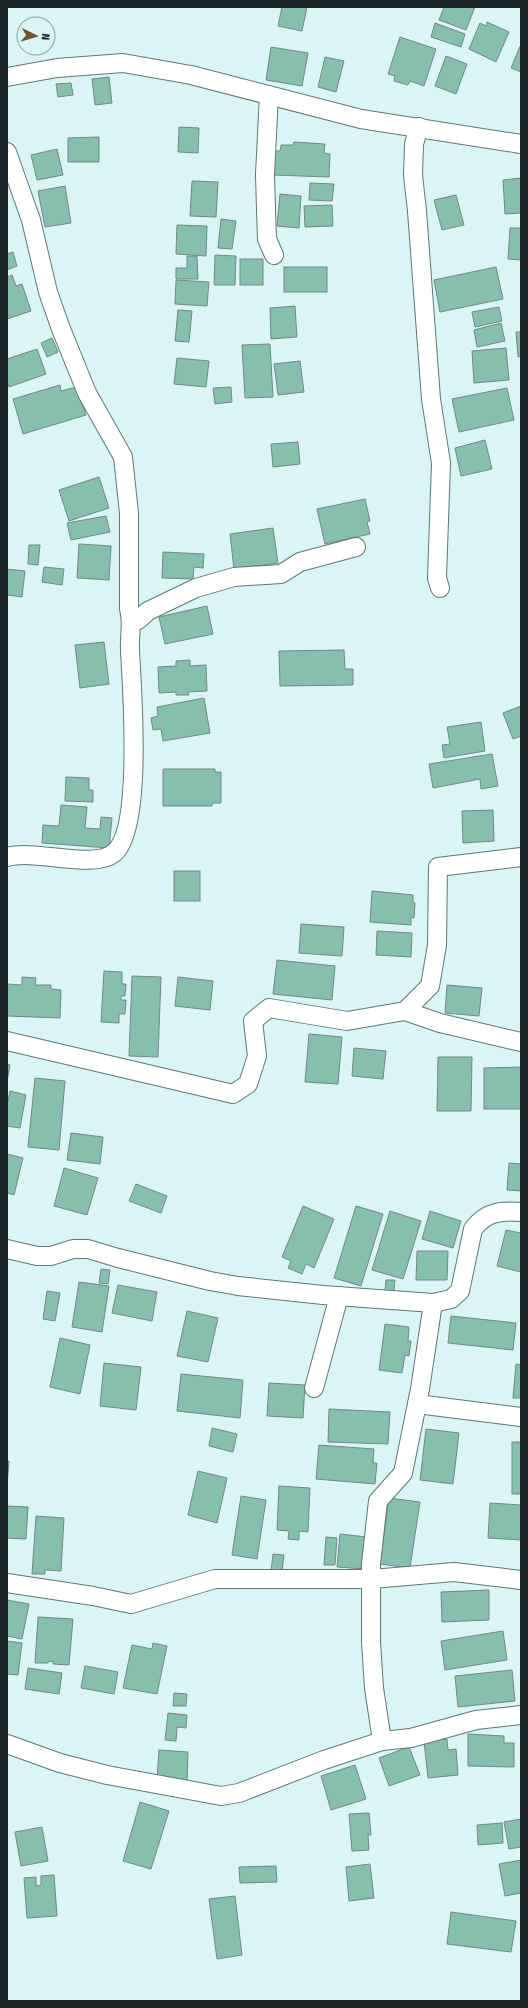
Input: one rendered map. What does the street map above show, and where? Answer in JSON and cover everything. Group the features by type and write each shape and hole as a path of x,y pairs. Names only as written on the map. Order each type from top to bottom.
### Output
{"street":[{"path":"7,77 57,68 123,63 191,75 361,119 521,144"},
{"path":"268,95 265,174 267,239 274,255"},
{"path":"419,127 414,144 413,175 431,399 441,463 436,578 440,588"},
{"path":"7,152 31,220 48,292 61,329 87,393 123,457 129,513 129,609 131,618 130,648 134,723 133,777 126,832 114,853 96,861 32,854 7,857"},
{"path":"131,618 138,620 148,611 196,588 234,578 280,574 300,562 356,547"},
{"path":"405,1012 430,986 436,944 438,867 521,857"},
{"path":"7,1040 233,1094 248,1084 257,1056 253,1021 268,1008 347,1021 405,1012 440,1023 521,1042"},
{"path":"7,1249 37,1256 51,1256 73,1248 88,1249 210,1281 238,1286 433,1303 451,1299 460,1291 473,1229 478,1223 490,1214 505,1210 521,1212"},
{"path":"314,1388 339,1296"},
{"path":"382,1741 374,1688 371,1642 371,1564 378,1501 403,1473 417,1404 433,1303"},
{"path":"417,1404 521,1418"},
{"path":"7,1583 93,1596 131,1604 215,1579 372,1579 454,1572 521,1580"},
{"path":"7,1744 60,1763 107,1775 221,1796 239,1793 324,1760 382,1741 411,1738 476,1720 521,1715"}],"building":[{"path":"282,7 307,7 302,31 278,26"},
{"path":"444,7 475,7 466,30 439,20"},
{"path":"487,22 509,32 496,62 469,49 480,23 486,26"},
{"path":"435,23 465,34 461,47 431,37"},
{"path":"400,37 436,49 424,86 410,81 408,85 394,81 395,76 388,74"},
{"path":"521,44 521,72 511,68"},
{"path":"271,47 308,53 302,86 266,80"},
{"path":"446,56 467,64 456,94 435,86"},
{"path":"325,57 344,61 336,92 318,87"},
{"path":"109,77 112,103 95,105 92,79"},
{"path":"71,83 73,95 58,97 56,84"},
{"path":"179,127 199,128 198,153 178,152"},
{"path":"99,137 99,162 68,162 68,138"},
{"path":"294,142 325,144 324,153 330,154 329,177 273,175 275,151 280,151 281,145 293,145"},
{"path":"57,149 63,175 37,180 31,155"},
{"path":"521,178 521,213 505,214 503,180"},
{"path":"192,181 218,182 216,217 190,216"},
{"path":"310,183 334,184 332,201 309,200"},
{"path":"65,186 71,223 45,227 38,191"},
{"path":"280,194 301,196 299,228 277,226"},
{"path":"456,195 464,225 442,230 434,200"},
{"path":"332,205 333,226 305,227 304,206"},
{"path":"221,219 236,221 232,249 218,248"},
{"path":"177,225 207,226 206,256 176,254"},
{"path":"510,228 521,228 521,260 508,259"},
{"path":"13,252 17,266 7,270 7,254"},
{"path":"215,255 236,256 235,285 214,285"},
{"path":"187,256 197,256 198,279 176,279 176,268 187,268"},
{"path":"240,259 263,259 263,285 240,285"},
{"path":"284,267 327,267 327,292 284,292"},
{"path":"496,267 503,299 440,312 434,280"},
{"path":"12,275 16,286 22,284 31,311 7,319 7,277"},
{"path":"176,280 209,282 207,306 175,304"},
{"path":"295,306 297,337 271,339 270,308"},
{"path":"499,307 502,321 475,327 472,312"},
{"path":"178,310 192,311 189,342 175,341"},
{"path":"501,323 505,341 477,347 474,330"},
{"path":"516,332 521,332 521,356 518,357"},
{"path":"52,338 58,352 47,357 41,343"},
{"path":"270,344 273,397 245,398 242,345"},
{"path":"506,348 509,380 474,383 472,351"},
{"path":"37,349 46,374 9,387 7,380 7,359"},
{"path":"177,358 209,361 206,387 174,384"},
{"path":"300,361 304,392 278,395 274,364"},
{"path":"60,385 61,391 77,387 86,415 23,434 13,399"},
{"path":"231,387 232,402 215,404 213,388"},
{"path":"507,388 514,420 459,432 452,399"},
{"path":"485,440 492,469 461,476 455,448"},
{"path":"298,442 300,464 273,467 271,444"},
{"path":"99,477 109,508 69,521 59,490"},
{"path":"365,499 370,521 367,522 370,534 325,544 317,509"},
{"path":"106,516 110,532 71,540 67,523"},
{"path":"273,528 278,563 234,569 230,534"},
{"path":"79,544 111,546 109,580 77,578"},
{"path":"29,545 40,545 38,565 28,564"},
{"path":"163,552 204,554 203,568 194,567 193,579 162,578"},
{"path":"44,567 64,569 62,585 42,582"},
{"path":"7,569 25,571 22,597 7,595"},
{"path":"207,606 213,634 165,644 159,617"},
{"path":"104,642 109,684 80,688 75,645"},
{"path":"344,650 345,669 353,669 353,685 280,686 279,651"},
{"path":"190,660 190,666 206,665 207,691 188,692 189,695 176,695 176,692 159,693 158,667 176,666 176,661"},
{"path":"204,698 210,733 163,741 161,729 153,730 151,718 158,716 157,707"},
{"path":"521,706 521,736 513,739 503,713"},
{"path":"481,722 485,751 444,758 442,745 450,744 447,727"},
{"path":"492,754 498,786 481,789 480,779 433,788 429,764"},
{"path":"163,769 215,769 215,772 221,772 221,803 212,803 212,806 163,806"},
{"path":"66,777 89,778 89,790 93,790 93,802 65,801"},
{"path":"61,805 87,807 85,828 100,829 101,817 112,818 109,848 42,843 43,825 59,826"},
{"path":"493,810 494,841 463,843 462,811"},
{"path":"174,871 200,871 200,901 174,901"},
{"path":"372,891 413,895 413,902 415,903 414,918 411,917 411,925 370,922"},
{"path":"301,924 344,927 342,956 299,953"},
{"path":"377,931 412,933 411,957 376,955"},
{"path":"277,960 335,966 332,1000 273,994"},
{"path":"104,971 122,972 122,984 126,984 125,996 121,996 121,1000 126,1000 125,1014 119,1014 119,1023 101,1022"},
{"path":"132,976 161,977 158,1057 129,1056"},
{"path":"22,977 36,978 35,985 51,985 51,989 61,990 60,1018 7,1016 7,984 22,985"},
{"path":"178,977 213,981 210,1010 175,1006"},
{"path":"447,985 482,988 479,1016 445,1013"},
{"path":"309,1034 342,1037 338,1084 305,1082"},
{"path":"354,1048 386,1051 383,1079 352,1076"},
{"path":"438,1057 472,1057 471,1111 437,1111"},
{"path":"7,1064 10,1065 7,1082"},
{"path":"521,1067 521,1109 484,1109 484,1068"},
{"path":"35,1078 65,1081 59,1150 28,1147"},
{"path":"10,1091 26,1095 20,1128 7,1126 7,1106"},
{"path":"71,1133 103,1137 100,1164 67,1160"},
{"path":"7,1154 23,1158 14,1195 7,1193"},
{"path":"509,1163 521,1164 521,1191 507,1190"},
{"path":"64,1168 98,1178 87,1215 54,1206"},
{"path":"136,1184 167,1196 161,1213 129,1201"},
{"path":"303,1206 334,1219 314,1268 306,1264 302,1274 288,1268 291,1261 282,1257"},
{"path":"356,1206 383,1214 361,1286 334,1278"},
{"path":"390,1211 421,1221 403,1279 372,1270"},
{"path":"430,1211 461,1221 453,1248 422,1239"},
{"path":"506,1230 521,1233 521,1272 497,1266"},
{"path":"417,1251 448,1251 447,1280 416,1280"},
{"path":"101,1269 110,1270 108,1284 99,1283"},
{"path":"386,1280 395,1280 394,1291 385,1291"},
{"path":"79,1282 109,1286 102,1332 72,1327"},
{"path":"118,1285 157,1292 152,1321 112,1313"},
{"path":"47,1291 60,1293 55,1321 43,1319"},
{"path":"187,1311 218,1318 208,1362 177,1356"},
{"path":"451,1316 516,1323 513,1350 448,1343"},
{"path":"385,1324 409,1327 408,1341 411,1341 409,1356 405,1355 402,1373 379,1370"},
{"path":"60,1338 90,1345 80,1394 50,1387"},
{"path":"104,1363 141,1367 136,1410 100,1406"},
{"path":"516,1364 521,1365 521,1398 513,1398"},
{"path":"181,1374 243,1380 240,1418 177,1411"},
{"path":"269,1383 305,1385 303,1418 267,1416"},
{"path":"329,1409 390,1412 388,1444 328,1442"},
{"path":"212,1428 237,1434 233,1452 209,1446"},
{"path":"426,1429 459,1433 453,1484 420,1480"},
{"path":"512,1442 521,1442 521,1494 512,1494"},
{"path":"319,1445 374,1449 373,1463 377,1463 375,1484 316,1479"},
{"path":"7,1461 9,1461 7,1486"},
{"path":"198,1471 227,1478 217,1523 188,1515"},
{"path":"279,1486 310,1488 308,1532 299,1531 299,1540 288,1539 289,1531 277,1530"},
{"path":"241,1496 266,1500 257,1559 232,1555"},
{"path":"389,1498 420,1502 410,1568 380,1564"},
{"path":"490,1503 521,1505 521,1540 488,1538"},
{"path":"7,1506 28,1507 26,1539 7,1538"},
{"path":"36,1516 64,1518 61,1571 45,1570 45,1574 32,1574"},
{"path":"340,1534 367,1537 364,1569 337,1567"},
{"path":"326,1537 337,1538 335,1565 324,1565"},
{"path":"273,1554 284,1555 282,1571 271,1570"},
{"path":"489,1590 489,1620 442,1622 441,1592"},
{"path":"7,1600 29,1604 22,1639 7,1636"},
{"path":"38,1617 73,1619 69,1665 53,1664 54,1662 48,1661 48,1663 35,1663"},
{"path":"503,1631 507,1660 445,1670 441,1641"},
{"path":"7,1641 22,1643 18,1675 7,1674"},
{"path":"153,1643 167,1646 157,1694 123,1688 132,1645 152,1649"},
{"path":"85,1666 118,1672 114,1694 81,1688"},
{"path":"28,1668 62,1673 59,1694 25,1689"},
{"path":"512,1670 515,1701 458,1707 455,1676"},
{"path":"174,1693 187,1694 186,1706 173,1706"},
{"path":"168,1713 187,1715 186,1728 177,1727 176,1741 165,1740"},
{"path":"468,1734 504,1736 504,1743 514,1743 514,1767 468,1766"},
{"path":"447,1739 448,1750 456,1749 458,1775 428,1778 424,1741"},
{"path":"409,1747 420,1775 389,1786 379,1758"},
{"path":"159,1750 188,1752 187,1781 157,1780"},
{"path":"355,1765 366,1799 331,1810 321,1776"},
{"path":"140,1802 169,1811 151,1869 123,1861"},
{"path":"369,1813 371,1835 368,1835 369,1850 352,1851 349,1814"},
{"path":"521,1819 521,1847 509,1849 504,1822"},
{"path":"502,1823 503,1843 478,1845 477,1825"},
{"path":"42,1827 48,1861 21,1866 15,1832"},
{"path":"521,1860 521,1893 505,1896 499,1864"},
{"path":"370,1864 374,1898 349,1901 346,1867"},
{"path":"276,1866 277,1882 240,1883 239,1867"},
{"path":"54,1875 57,1916 27,1918 24,1878 36,1877 36,1886 41,1885 41,1876"},
{"path":"235,1896 242,1955 217,1959 209,1899"},
{"path":"451,1912 516,1921 511,1952 447,1944"}]}
